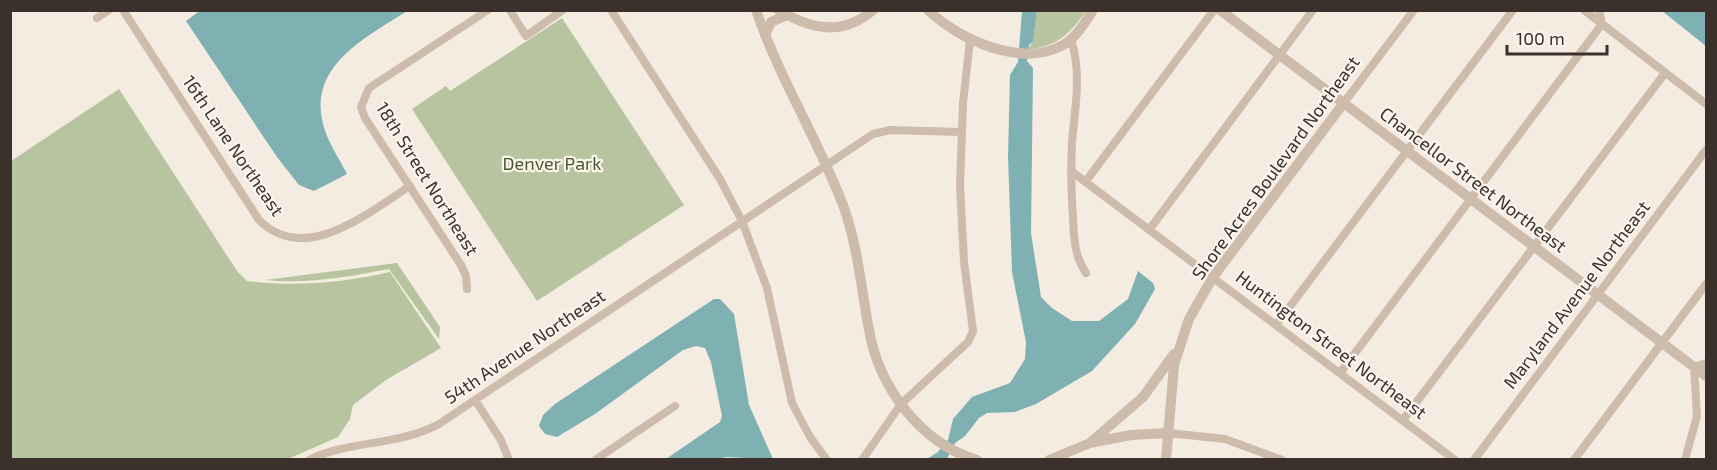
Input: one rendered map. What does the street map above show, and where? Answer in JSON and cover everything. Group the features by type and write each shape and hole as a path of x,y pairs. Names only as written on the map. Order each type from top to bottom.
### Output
{"street":[{"path":"97,18 110,10"},
{"name":"16th Lane Northeast","path":"123,10 259,220 272,232 283,238 298,238 339,230 410,186"},
{"name":"18th Street Northeast","path":"467,289 466,276 461,265 363,112 362,102 369,88 488,10"},
{"path":"510,10 526,36 563,10"},
{"path":"611,10 720,178 742,220 766,288 792,404 810,437 827,459"},
{"path":"756,10 792,99 826,165 844,208 856,249 869,330 877,360 901,404 939,443 956,453 977,459"},
{"path":"765,35 771,22 782,13 810,26 828,29 853,24 873,10"},
{"path":"928,10 970,40 1015,52 1047,51 1071,39 1093,10"},
{"path":"1086,182 1214,10"},
{"name":"Chancellor Street Northeast","path":"1220,10 1707,376"},
{"path":"1149,230 1313,10"},
{"name":"Shore Acres Boulevard Northeast","path":"1166,459 1174,365 1189,319 1213,278 1413,10"},
{"path":"1276,325 1513,10"},
{"path":"1584,10 1707,104"},
{"path":"1340,373 1602,24 1599,10"},
{"path":"1071,39 1075,54 1078,95 1071,171 1075,251 1086,273"},
{"path":"862,459 901,404 968,342 974,332 961,223 961,132 970,40"},
{"path":"1403,420 1665,73"},
{"name":"54th Avenue Northeast","path":"309,459 353,445 411,437 439,424 742,220 884,130 961,132"},
{"name":"Maryland Avenue Northeast","path":"1474,459 1707,150"},
{"name":"Huntington Street Northeast","path":"1071,171 1455,459"},
{"path":"1574,459 1707,284"},
{"path":"1090,443 1143,397 1179,345"},
{"path":"1685,459 1697,416 1694,367 1707,363"},
{"path":"475,400 494,429 509,459"},
{"path":"595,459 675,406"},
{"path":"1049,459 1090,443 1131,435 1168,433 1225,439 1282,459"}],"green space":[{"path":"1037,11 1086,11 1069,32 1055,42 1028,49 1033,42"},
{"name":"Denver Park","path":"562,18 684,205 537,301 412,109 446,86 450,91"},
{"path":"119,89 237,271 247,281 284,284 319,283 390,272 441,348 386,380 353,405 350,419 338,437 288,459 11,459 11,161"},
{"path":"397,263 440,327 439,339 389,269 312,280 265,280"}],"water":[{"path":"201,10 407,11 375,31 344,55 332,69 324,85 321,103 323,124 330,143 347,174 314,191 299,185 277,157 186,21"},
{"path":"1022,11 1037,11 1033,42 1029,45 1027,61 1033,68 1031,233 1041,297 1052,308 1072,321 1099,321 1128,299 1138,271 1153,283 1155,289 1135,324 1092,371 1036,404 1015,412 987,413 979,418 965,436 955,443 947,459 925,460 938,452 948,440 953,419 972,397 1010,383 1025,359 1026,342 1012,272 1008,157 1010,75 1018,62"},
{"path":"1662,11 1706,11 1706,46"},
{"path":"714,299 720,299 734,314 749,405 773,459 725,457 720,460 666,459 720,422 722,416 711,362 705,348 696,346 683,350 595,414 557,437 545,434 539,426 543,415 555,404"}]}
